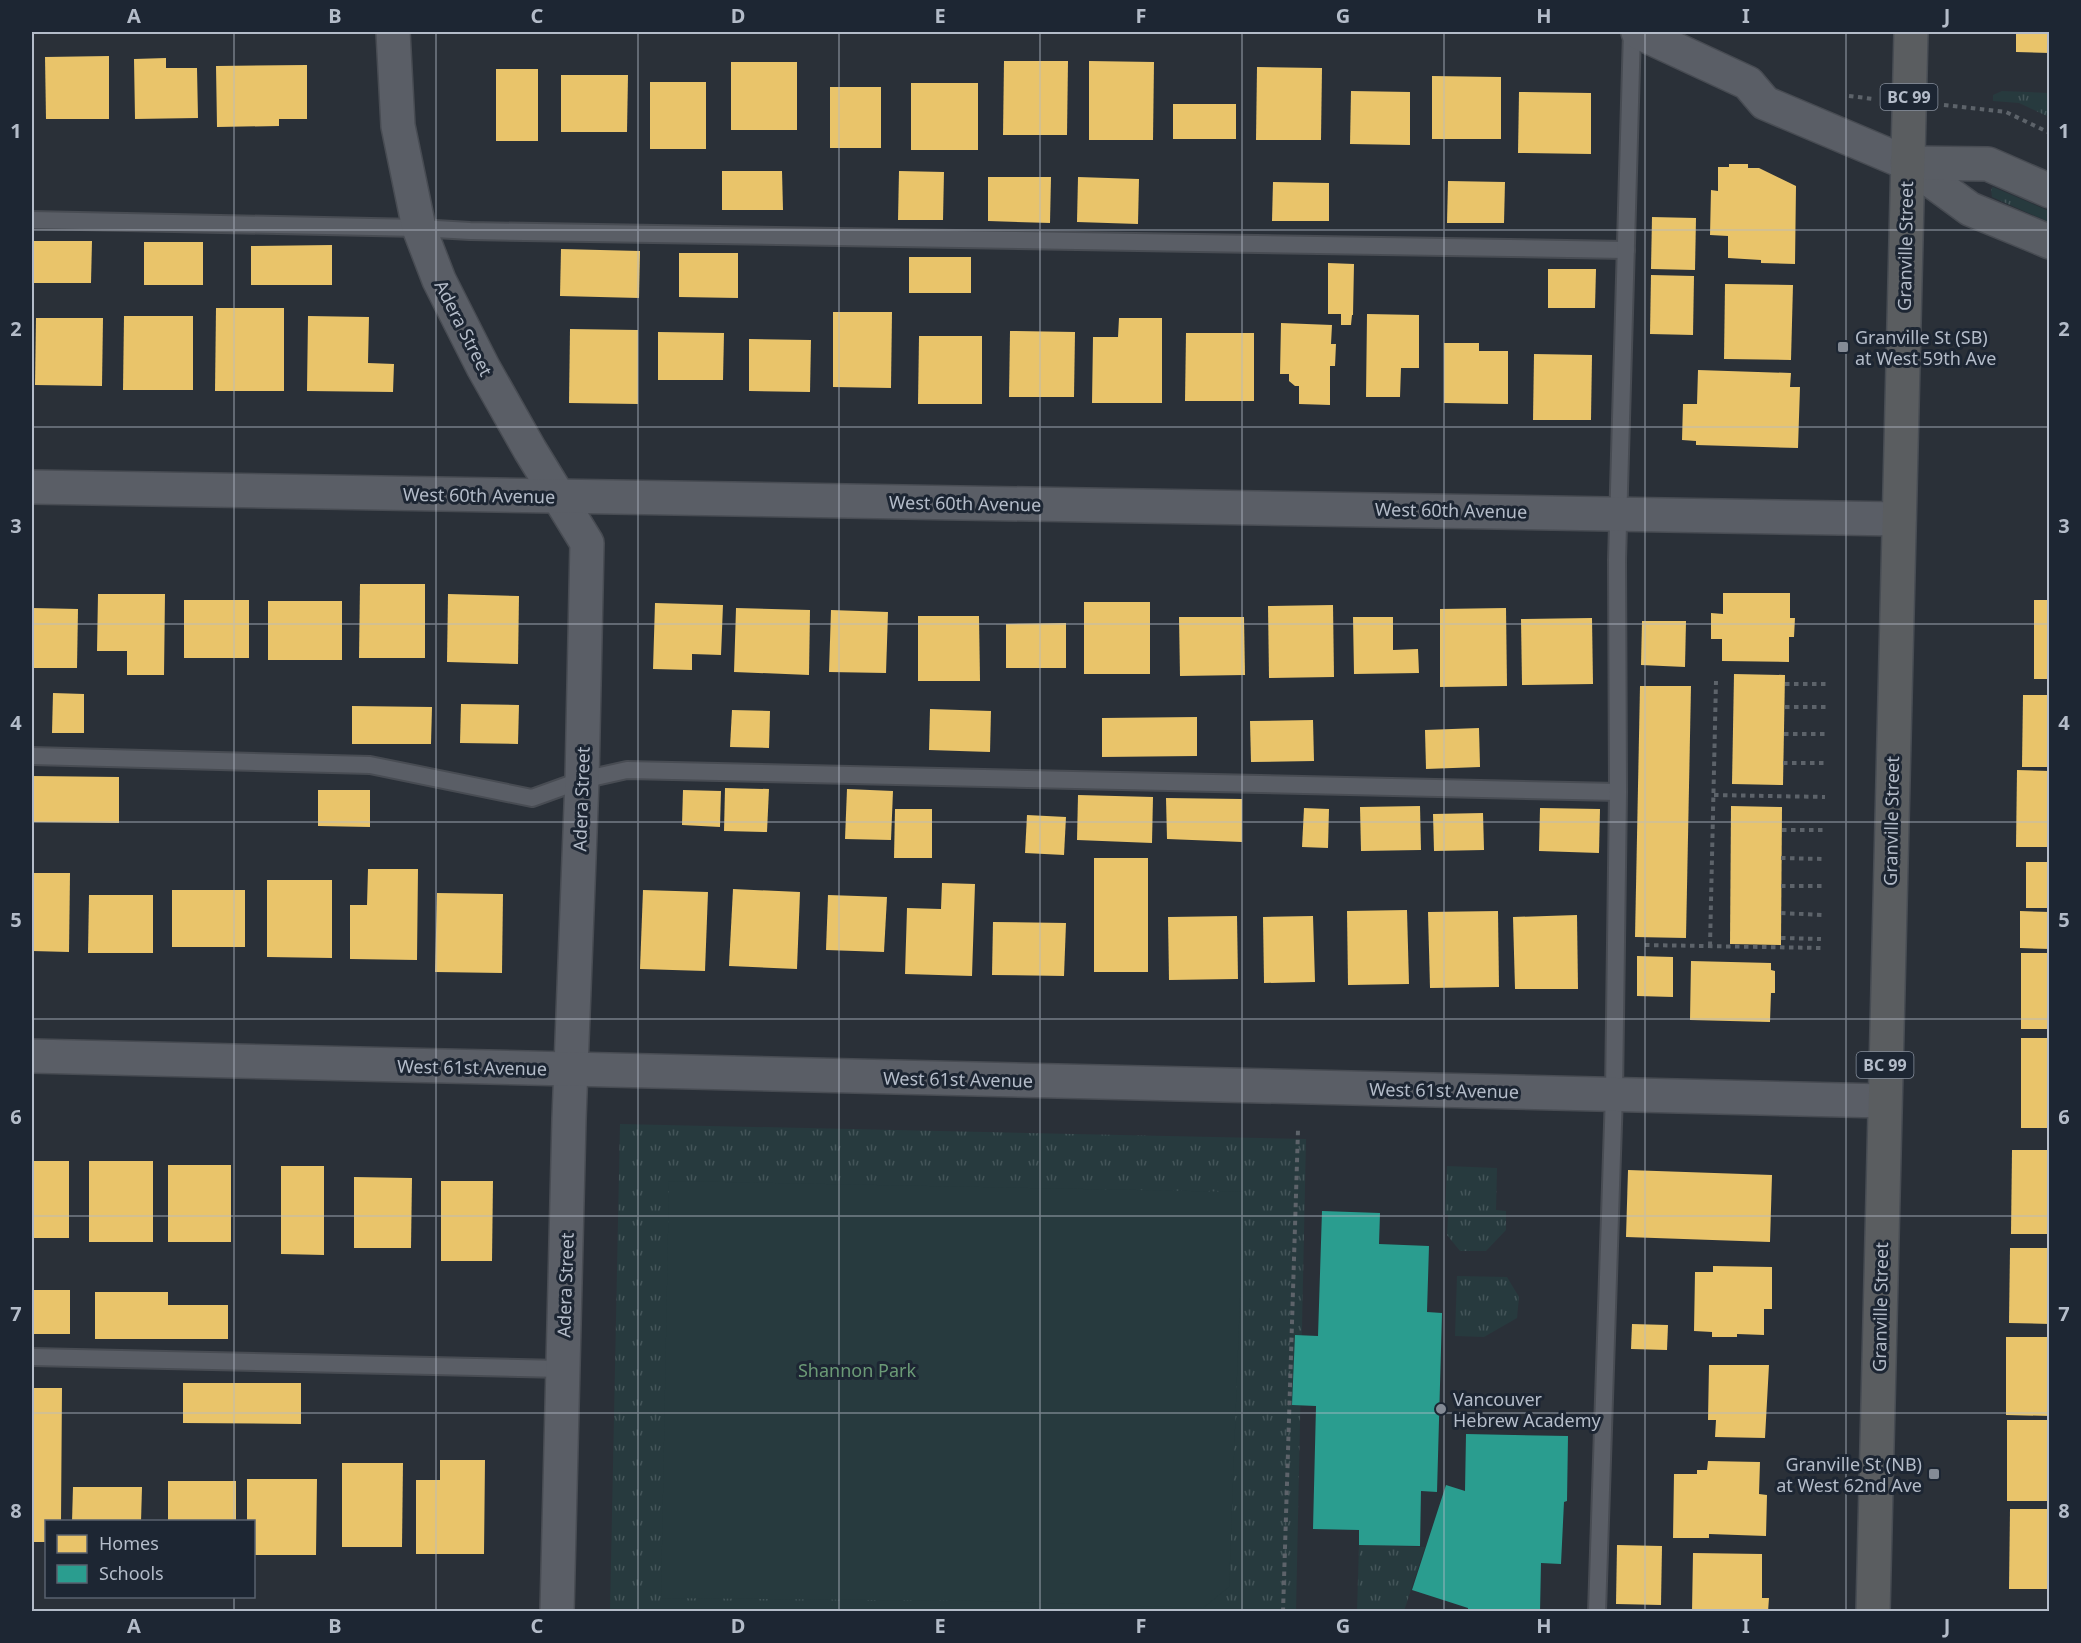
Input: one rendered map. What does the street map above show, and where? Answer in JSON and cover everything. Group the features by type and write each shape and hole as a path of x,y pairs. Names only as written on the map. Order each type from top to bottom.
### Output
{"highway":[{"name":"Granville Street","path":"1873,1611 1911,32"}],"street":[{"name":"Adera Street","path":"393,32 398,126 419,228 440,280 483,367 587,543 557,1611"},
{"path":"1638,32 1748,83 1765,103 1907,163 1970,209 2049,242"},
{"path":"1907,163 1988,164 2049,191"},
{"name":"West 60th Avenue","path":"32,486 1899,519"},
{"name":"West 61st Avenue","path":"32,1056 1884,1101"}],"lane":[{"path":"1597,1611 1614,1094 1618,792 1617,560 1632,32"},
{"path":"32,220 494,231 1626,250"},
{"path":"32,756 370,765 532,798 582,780 627,770 1618,792"},
{"path":"32,1358 562,1369"}],"path":[{"path":"1959,107 2006,112 2049,133"},
{"path":"1710,946 1716,681"},
{"path":"1785,684 1827,684"},
{"path":"1785,707 1826,707"},
{"path":"1784,734 1826,734"},
{"path":"1783,763 1826,763"},
{"path":"1714,795 1825,797"},
{"path":"1782,830 1824,830"},
{"path":"1781,858 1823,859"},
{"path":"1781,886 1823,886"},
{"path":"1781,913 1822,915"},
{"path":"1781,938 1821,939"},
{"path":"1616,945 1821,948"},
{"path":"1283,1611 1298,1130"}],"green space":[{"path":"2002,91 2049,93 2049,117 2019,103 1993,101 1993,95"},
{"path":"1993,187 2049,211 2049,222 1992,197"},
{"name":"Shannon Park","path":"620,1124 1306,1139 1296,1611 610,1612"},
{"path":"1447,1166 1497,1168 1496,1210 1506,1211 1506,1230 1486,1251 1460,1251 1447,1235 1448,1215 1445,1214"},
{"name":"Shannon Park","path":"669,1181 1244,1192 1229,1587 1203,1608 983,1601 661,1598"},
{"path":"1457,1276 1507,1277 1519,1297 1517,1318 1484,1337 1455,1336"},
{"path":"1359,1545 1425,1547 1404,1611 1357,1612"}],"building: Homes":[{"path":"2016,32 2050,32 2050,53 2016,52"},
{"path":"109,56 109,119 46,119 45,57"},
{"path":"166,58 166,68 197,68 198,118 135,119 134,59"},
{"path":"1004,61 1068,61 1067,135 1003,135"},
{"path":"1089,61 1154,62 1153,140 1089,140"},
{"path":"731,62 797,62 797,130 731,130"},
{"path":"307,65 307,119 279,119 279,126 217,127 216,66"},
{"path":"1257,67 1322,68 1321,140 1256,140"},
{"path":"496,69 538,69 538,141 496,141"},
{"path":"561,75 628,75 627,132 561,132"},
{"path":"1432,76 1501,77 1501,139 1432,139"},
{"path":"650,82 706,82 706,149 650,149"},
{"path":"911,83 978,83 978,150 911,150"},
{"path":"830,87 881,87 881,148 830,148"},
{"path":"1351,91 1410,92 1410,145 1350,144"},
{"path":"1519,92 1591,93 1591,154 1518,153"},
{"path":"1173,104 1236,104 1236,139 1173,139"},
{"path":"1729,164 1748,164 1748,168 1759,168 1796,186 1795,264 1761,263 1761,260 1728,258 1728,236 1710,235 1711,190 1718,191 1718,167 1729,167"},
{"path":"722,171 782,171 783,210 722,210"},
{"path":"899,171 944,172 943,220 898,220"},
{"path":"988,177 1051,177 1050,223 988,221"},
{"path":"1078,177 1139,179 1138,224 1077,222"},
{"path":"1448,181 1505,182 1504,223 1447,223"},
{"path":"1273,182 1329,183 1329,221 1272,221"},
{"path":"1652,217 1696,218 1695,270 1651,269"},
{"path":"32,241 92,241 91,283 32,283"},
{"path":"144,242 203,242 203,285 144,285"},
{"path":"332,245 332,285 251,285 251,246"},
{"path":"561,249 640,251 639,298 560,296"},
{"path":"679,253 738,253 738,298 679,297"},
{"path":"909,257 971,257 971,293 909,293"},
{"path":"1328,263 1354,264 1351,325 1341,325 1341,314 1328,314"},
{"path":"1548,269 1596,269 1595,308 1548,308"},
{"path":"1651,275 1694,276 1693,335 1650,334"},
{"path":"1725,284 1793,285 1791,360 1724,359"},
{"path":"216,308 284,308 284,391 215,391"},
{"path":"833,312 892,312 891,388 833,387"},
{"path":"1367,314 1419,315 1419,368 1401,368 1400,397 1366,397"},
{"path":"124,316 193,316 193,390 123,390"},
{"path":"308,316 369,317 368,363 394,364 393,392 307,391"},
{"path":"36,318 103,318 102,386 35,385"},
{"path":"1119,318 1162,318 1162,403 1092,403 1093,337 1118,337"},
{"path":"1281,323 1332,325 1331,344 1336,344 1335,366 1330,366 1330,405 1299,404 1299,386 1289,381 1289,374 1280,374"},
{"path":"570,329 638,330 638,404 569,403"},
{"path":"1010,331 1075,332 1074,397 1009,397"},
{"path":"658,332 724,333 723,380 658,380"},
{"path":"1186,333 1254,333 1254,401 1185,401"},
{"path":"919,336 982,336 982,404 918,404"},
{"path":"749,339 811,340 810,392 749,391"},
{"path":"1444,343 1479,343 1479,351 1508,351 1508,404 1444,403"},
{"path":"1534,354 1592,355 1591,420 1533,420"},
{"path":"1698,370 1791,373 1790,387 1800,387 1798,448 1696,445 1696,441 1682,440 1683,404 1697,404"},
{"path":"360,584 425,584 425,658 359,658"},
{"path":"1723,593 1790,593 1790,618 1795,618 1794,637 1789,637 1789,662 1722,661 1722,639 1711,639 1711,613 1723,614"},
{"path":"98,594 165,594 164,675 127,675 127,651 97,651"},
{"path":"448,594 519,596 518,664 447,662"},
{"path":"184,600 249,600 249,658 184,658"},
{"path":"2034,600 2050,600 2050,679 2034,679"},
{"path":"268,601 342,601 342,660 268,660"},
{"path":"1084,602 1150,602 1150,674 1084,674"},
{"path":"655,603 723,605 721,655 692,654 692,670 653,669"},
{"path":"1333,605 1334,677 1269,678 1268,606"},
{"path":"32,608 78,609 77,668 32,668"},
{"path":"736,608 810,610 809,675 734,672"},
{"path":"1506,608 1507,686 1440,687 1440,609"},
{"path":"831,610 888,612 886,673 829,672"},
{"path":"918,616 979,616 980,681 918,681"},
{"path":"1179,617 1244,617 1245,675 1180,676"},
{"path":"1353,617 1393,617 1393,650 1418,649 1419,673 1354,674"},
{"path":"1592,618 1593,684 1522,685 1521,619"},
{"path":"1642,621 1686,621 1685,667 1641,665"},
{"path":"1066,623 1066,668 1006,668 1006,624"},
{"path":"1734,674 1785,675 1783,785 1732,784"},
{"path":"1640,686 1691,686 1686,938 1635,937"},
{"path":"53,693 84,694 84,733 52,733"},
{"path":"2023,695 2050,695 2050,767 2022,767"},
{"path":"461,704 519,705 518,744 460,743"},
{"path":"352,706 432,707 431,744 352,744"},
{"path":"930,709 991,711 990,752 929,750"},
{"path":"732,710 770,711 769,748 730,747"},
{"path":"1197,717 1197,756 1102,757 1102,718"},
{"path":"1313,720 1314,761 1251,762 1250,721"},
{"path":"1479,728 1480,767 1426,769 1425,730"},
{"path":"2017,770 2050,771 2050,847 2016,847"},
{"path":"32,776 119,777 119,823 32,822"},
{"path":"725,788 769,789 767,832 724,831"},
{"path":"847,789 893,791 891,840 845,839"},
{"path":"318,790 370,790 370,827 318,826"},
{"path":"683,790 721,791 720,827 682,825"},
{"path":"1078,795 1153,797 1152,843 1077,840"},
{"path":"1166,798 1242,799 1242,842 1167,839"},
{"path":"1420,806 1421,850 1361,851 1360,807"},
{"path":"1731,806 1782,807 1781,945 1730,944"},
{"path":"1304,808 1329,809 1328,848 1302,847"},
{"path":"1540,808 1600,809 1599,853 1539,851"},
{"path":"895,809 932,809 932,858 894,858"},
{"path":"1483,813 1484,850 1434,851 1433,814"},
{"path":"1027,815 1066,817 1064,855 1025,853"},
{"path":"1094,858 1148,858 1148,972 1094,972"},
{"path":"2026,862 2050,862 2050,908 2026,908"},
{"path":"368,869 418,869 417,960 350,959 350,905 367,905"},
{"path":"32,873 70,873 69,952 32,951"},
{"path":"267,880 332,880 332,958 267,957"},
{"path":"942,883 975,884 972,976 905,974 907,908 941,909"},
{"path":"733,889 800,892 797,969 729,966"},
{"path":"172,890 245,890 245,947 172,947"},
{"path":"643,890 708,892 705,971 640,969"},
{"path":"437,893 503,894 502,973 435,972"},
{"path":"89,895 153,895 153,953 88,953"},
{"path":"828,895 887,897 884,952 826,950"},
{"path":"1407,910 1409,984 1348,985 1347,911"},
{"path":"1498,911 1499,987 1430,988 1428,912"},
{"path":"2020,911 2050,912 2050,949 2020,948"},
{"path":"1577,915 1578,989 1515,989 1513,917"},
{"path":"1237,916 1238,979 1169,980 1168,917"},
{"path":"1313,916 1315,982 1264,983 1263,917"},
{"path":"993,922 1066,923 1064,976 992,975"},
{"path":"2021,953 2050,953 2050,1029 2021,1029"},
{"path":"1637,956 1673,957 1673,997 1637,996"},
{"path":"1691,961 1771,963 1771,970 1775,971 1775,993 1771,993 1770,1022 1690,1020"},
{"path":"2021,1038 2050,1038 2050,1128 2021,1128"},
{"path":"2012,1150 2050,1150 2050,1234 2011,1234"},
{"path":"32,1161 69,1161 69,1238 32,1238"},
{"path":"89,1161 153,1161 153,1242 89,1242"},
{"path":"168,1165 231,1165 231,1242 168,1242"},
{"path":"281,1166 324,1166 324,1255 281,1254"},
{"path":"1628,1170 1772,1175 1770,1242 1626,1237"},
{"path":"354,1177 412,1178 411,1248 354,1248"},
{"path":"441,1181 493,1181 492,1261 441,1261"},
{"path":"2010,1248 2050,1248 2050,1324 2009,1323"},
{"path":"1713,1266 1772,1267 1772,1309 1764,1309 1764,1335 1737,1334 1737,1337 1712,1337 1712,1332 1694,1331 1695,1272 1713,1272"},
{"path":"32,1290 70,1290 70,1334 32,1334"},
{"path":"95,1292 168,1292 168,1305 228,1305 228,1339 95,1339"},
{"path":"1632,1324 1668,1325 1667,1350 1631,1349"},
{"path":"2006,1337 2050,1337 2050,1416 2006,1415"},
{"path":"1709,1365 1769,1365 1765,1438 1715,1437 1716,1420 1708,1420"},
{"path":"183,1383 301,1383 301,1424 183,1423"},
{"path":"32,1388 62,1388 61,1520 45,1520 45,1542 32,1542"},
{"path":"2007,1420 2050,1420 2050,1501 2007,1501"},
{"path":"440,1460 485,1460 484,1554 416,1554 416,1480 440,1480"},
{"path":"1708,1461 1760,1462 1759,1494 1767,1495 1766,1536 1709,1534 1709,1538 1673,1538 1674,1474 1697,1474 1697,1470 1707,1470"},
{"path":"342,1463 403,1463 402,1547 342,1547"},
{"path":"247,1479 317,1479 316,1555 255,1555 255,1520 247,1520"},
{"path":"168,1481 236,1481 236,1520 168,1520"},
{"path":"73,1487 142,1487 141,1520 72,1520"},
{"path":"2010,1509 2050,1509 2050,1589 2009,1589"},
{"path":"1617,1545 1662,1546 1661,1605 1616,1604"},
{"path":"1693,1553 1762,1554 1762,1598 1769,1598 1768,1612 1692,1612"}],"building: Schools":[{"path":"1322,1211 1380,1213 1379,1244 1429,1246 1427,1312 1442,1313 1437,1492 1421,1491 1420,1546 1359,1545 1359,1530 1313,1529 1316,1406 1292,1405 1295,1335 1318,1336"},
{"path":"1466,1434 1568,1436 1567,1501 1564,1502 1561,1564 1541,1563 1540,1612 1468,1612 1468,1608 1412,1590 1446,1485 1465,1491"}],"place":[{"name":"Granville St (SB) at West 59th Ave","path":"1843,347"},
{"name":"Vancouver Hebrew Academy","path":"1441,1409"},
{"name":"Granville St (NB) at West 62nd Ave","path":"1934,1474"}]}
